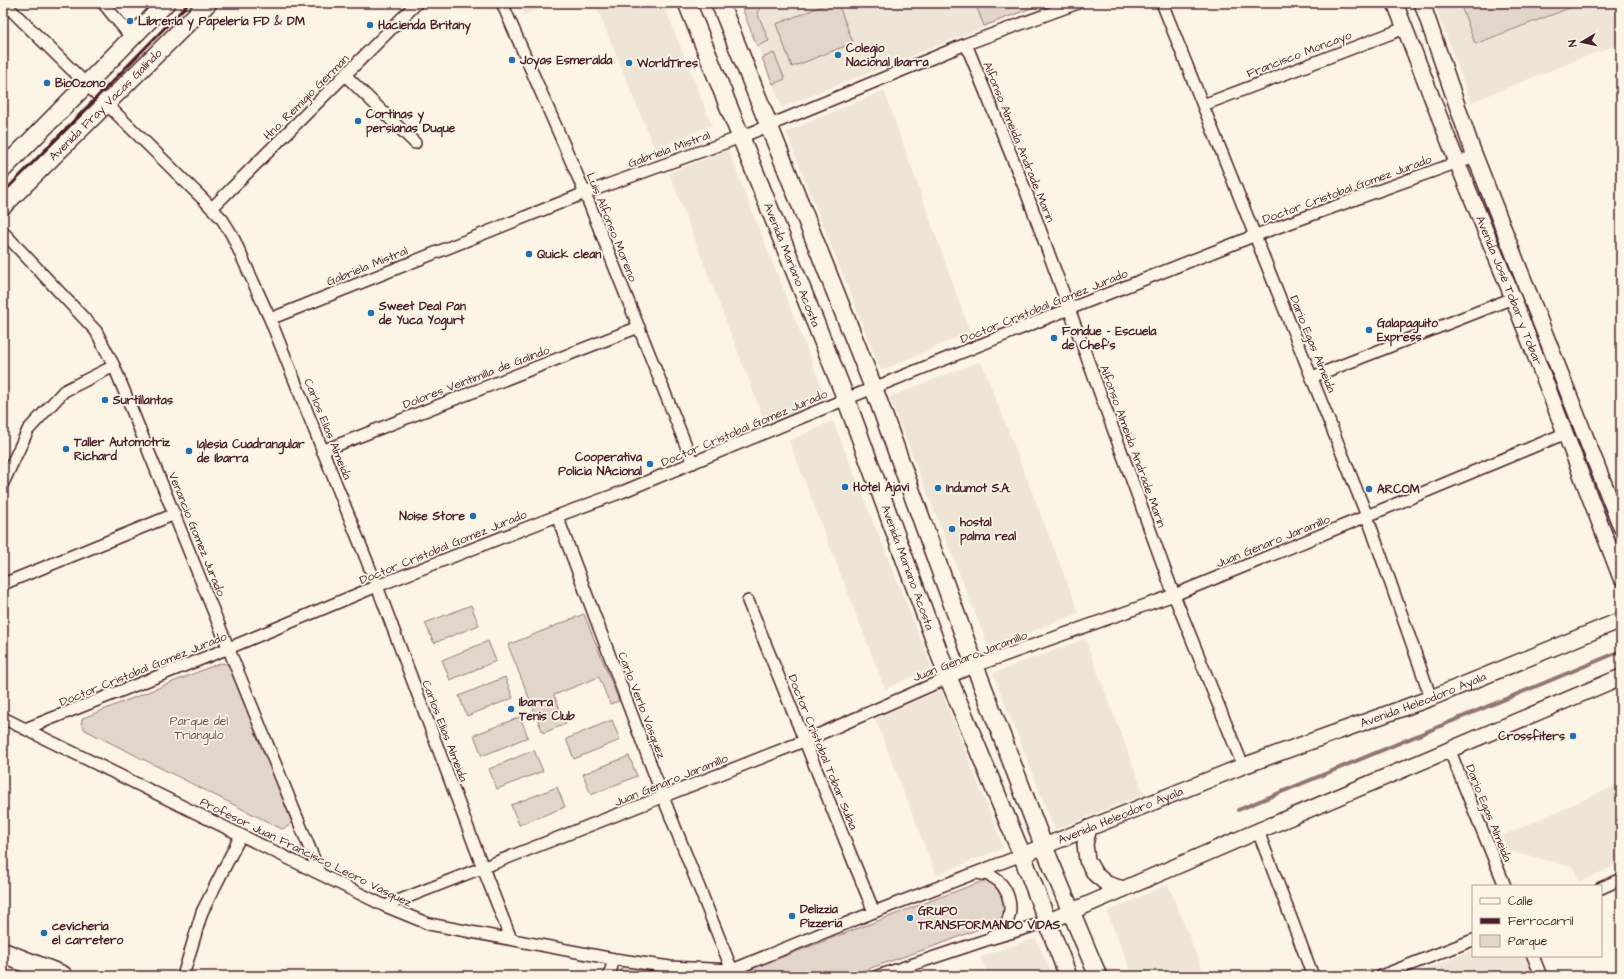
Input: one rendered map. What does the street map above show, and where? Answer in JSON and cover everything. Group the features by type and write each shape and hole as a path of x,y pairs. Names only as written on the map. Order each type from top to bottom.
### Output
{"highway":[{"path":"3,953 62,976"}],"main road":[{"path":"3,169 166,3"},
{"name":"Avenida Mariano Acosta","path":"687,3 846,399 948,677 1022,855 1068,976"},
{"path":"720,3 874,388 975,666 1044,847 1098,976"},
{"name":"Avenida José Tobar y Tobar","path":"1396,3 1457,162 1513,298 1566,433 1621,578"},
{"name":"Avenida José Tobar y Tobar","path":"1422,3 1475,156 1621,527"},
{"name":"Avenida Fray Vacas Galindo","path":"3,206 206,4"},
{"name":"Avenida Heleodoro Ayala","path":"1022,855 1243,766 1431,698 1621,620"},
{"path":"1047,922 1449,749 1621,677"},
{"path":"1089,828 1085,844 1087,860 1095,874 1107,884 1123,889"}],"street":[{"path":"103,3 131,38"},
{"name":"Hno. Remigio German","path":"212,208 346,76 417,3"},
{"name":"Luis Alfonso Moreno","path":"502,3 585,193 693,463"},
{"name":"Gabriela Mistral","path":"270,319 585,193 770,126 966,44 1078,3"},
{"name":"Dario Egas Almeida","path":"1162,3 1368,516 1431,698"},
{"name":"Carlos Elias Almeida","path":"5,8 86,83 212,208 222,219 232,235 270,319 377,586 482,868 511,939"},
{"name":"Francisco Moncayo","path":"1202,105 1405,28"},
{"name":"Alfonso Almeida Andrade Marin","path":"966,44 1026,194 1174,595 1243,766"},
{"path":"346,76 415,143"},
{"name":"Doctor Cristobal Gomez Jurado","path":"25,729 229,648 377,586 622,492 1069,309 1256,236 1475,156"},
{"name":"Venancio Gomez Jurado","path":"3,232 96,331 114,366 320,874"},
{"path":"1312,377 1513,298"},
{"name":"Dolores Veintimilla de Galindo","path":"322,451 639,327"},
{"path":"3,483 28,430 64,391 114,366"},
{"name":"Juan Genaro Jaramillo","path":"385,906 804,741 975,666 1174,595 1566,433"},
{"path":"3,584 175,514"},
{"name":"Carlo Verlo Vasquez","path":"557,516 663,797 732,970"},
{"name":"Doctor Cristobal Tobar Subia","path":"748,601 874,912"},
{"name":"Profesor Juan Francisco Leoro Vasquez","path":"3,718 385,906 428,924 614,959"},
{"name":"Dario Egas Almeida","path":"1449,749 1505,885"},
{"path":"1258,831 1312,976"},
{"path":"183,976 202,912 241,835"},
{"name":"Avenida Heleodoro Ayala","path":"614,959 670,966 732,970 874,912 1022,855"},
{"path":"975,873 991,876 1004,886 1010,901 1009,918 1000,932 986,940"},
{"path":"1602,888 1621,879"},
{"path":"878,976 897,973 986,940 1047,922"},
{"path":"1381,976 1472,940"},
{"path":"1533,957 1541,976"},
{"path":"609,976 614,959"}],"shaded area":[{"path":"520,3 554,3 524,15"},
{"path":"595,3 663,3 712,125 655,150"},
{"name":"Colegio Nacional Ibarra","path":"740,3 1045,3 782,107"},
{"path":"1434,3 1460,3 1475,44 1583,3 1621,3 1621,43 1471,102"},
{"path":"884,90 970,332 881,371 786,132"},
{"path":"728,150 827,400 766,425 669,173"},
{"path":"981,361 1079,613 989,648 889,397"},
{"path":"833,421 932,668 885,689 789,441"},
{"path":"1085,639 1144,794 1055,830 993,673"},
{"path":"941,690 1004,848 936,875 875,718"},
{"path":"1621,783 1621,863 1579,882 1573,867 1508,851 1502,836"},
{"path":"1168,884 1205,976 1133,976 1107,912"},
{"path":"1036,938 1053,976 989,976 980,957"},
{"path":"1472,950 1472,957 1526,957 1534,976 1410,976"}],"green space":[{"path":"740,3 757,3 760,10 757,12 769,41 757,46"},
{"path":"830,3 838,3 853,43 792,67 776,24"},
{"path":"1013,3 1045,3 984,26 976,5 994,7"},
{"path":"1460,3 1583,3 1475,44"},
{"path":"774,53 785,79 773,84 762,58"},
{"path":"471,605 479,625 434,643 425,623"},
{"path":"584,614 619,701 610,704 599,677 554,695 566,724 543,733 508,645"},
{"path":"488,641 496,661 450,680 442,660"},
{"name":"Parque del Triangulo","path":"220,663 227,664 232,668 292,821 289,826 282,829 85,730 81,723 83,718"},
{"path":"505,677 513,698 467,716 459,696"},
{"path":"520,717 528,737 482,756 474,735"},
{"path":"612,720 620,740 574,759 566,739"},
{"path":"534,750 543,771 497,789 489,769"},
{"path":"629,756 637,776 591,795 583,774"},
{"path":"557,787 565,807 519,825 511,805"},
{"path":"983,881 991,882 1006,895 1005,914 996,922 946,942 848,976 732,976"},
{"path":"622,965 725,976 620,976"}],"waterway":[{"path":"1238,810 1621,651"}],"railway":[{"path":"3,193 189,3"}],"place":[{"name":"Librería y Papelería FD & DM","path":"130,21"},
{"name":"Hacienda Britany","path":"370,25"},
{"name":"Colegio Nacional Ibarra","path":"838,55"},
{"name":"Joyas Esmeralda","path":"512,60"},
{"name":"WorldTires","path":"629,63"},
{"name":"BioOzono","path":"47,83"},
{"name":"Cortinas y persianas Duque","path":"358,121"},
{"name":"Quick clean","path":"529,254"},
{"name":"Sweet Deal Pan de Yuca Yogurt","path":"371,313"},
{"name":"Galapaguito Express","path":"1369,330"},
{"name":"Fondue - Escuela de Chef's","path":"1054,338"},
{"name":"Surtillantas","path":"105,400"},
{"name":"Taller Automotriz Richard","path":"66,449"},
{"name":"Iglesia Cuadrangular de Ibarra","path":"189,451"},
{"name":"Cooperativa Policia NAcional","path":"650,464"},
{"name":"Hotel Ajavi","path":"845,487"},
{"name":"Indumot S.A.","path":"938,488"},
{"name":"ARCOM","path":"1369,489"},
{"name":"Noise Store","path":"473,516"},
{"name":"hostal palma real","path":"952,529"},
{"name":"Ibarra Tenis Club","path":"511,709"},
{"name":"Crossfiters","path":"1573,736"},
{"name":"Delizzia Pizzeria","path":"792,916"},
{"name":"GRUPO TRANSFORMANDO VIDAS","path":"910,918"},
{"name":"cevicheria el carretero","path":"44,933"}]}
